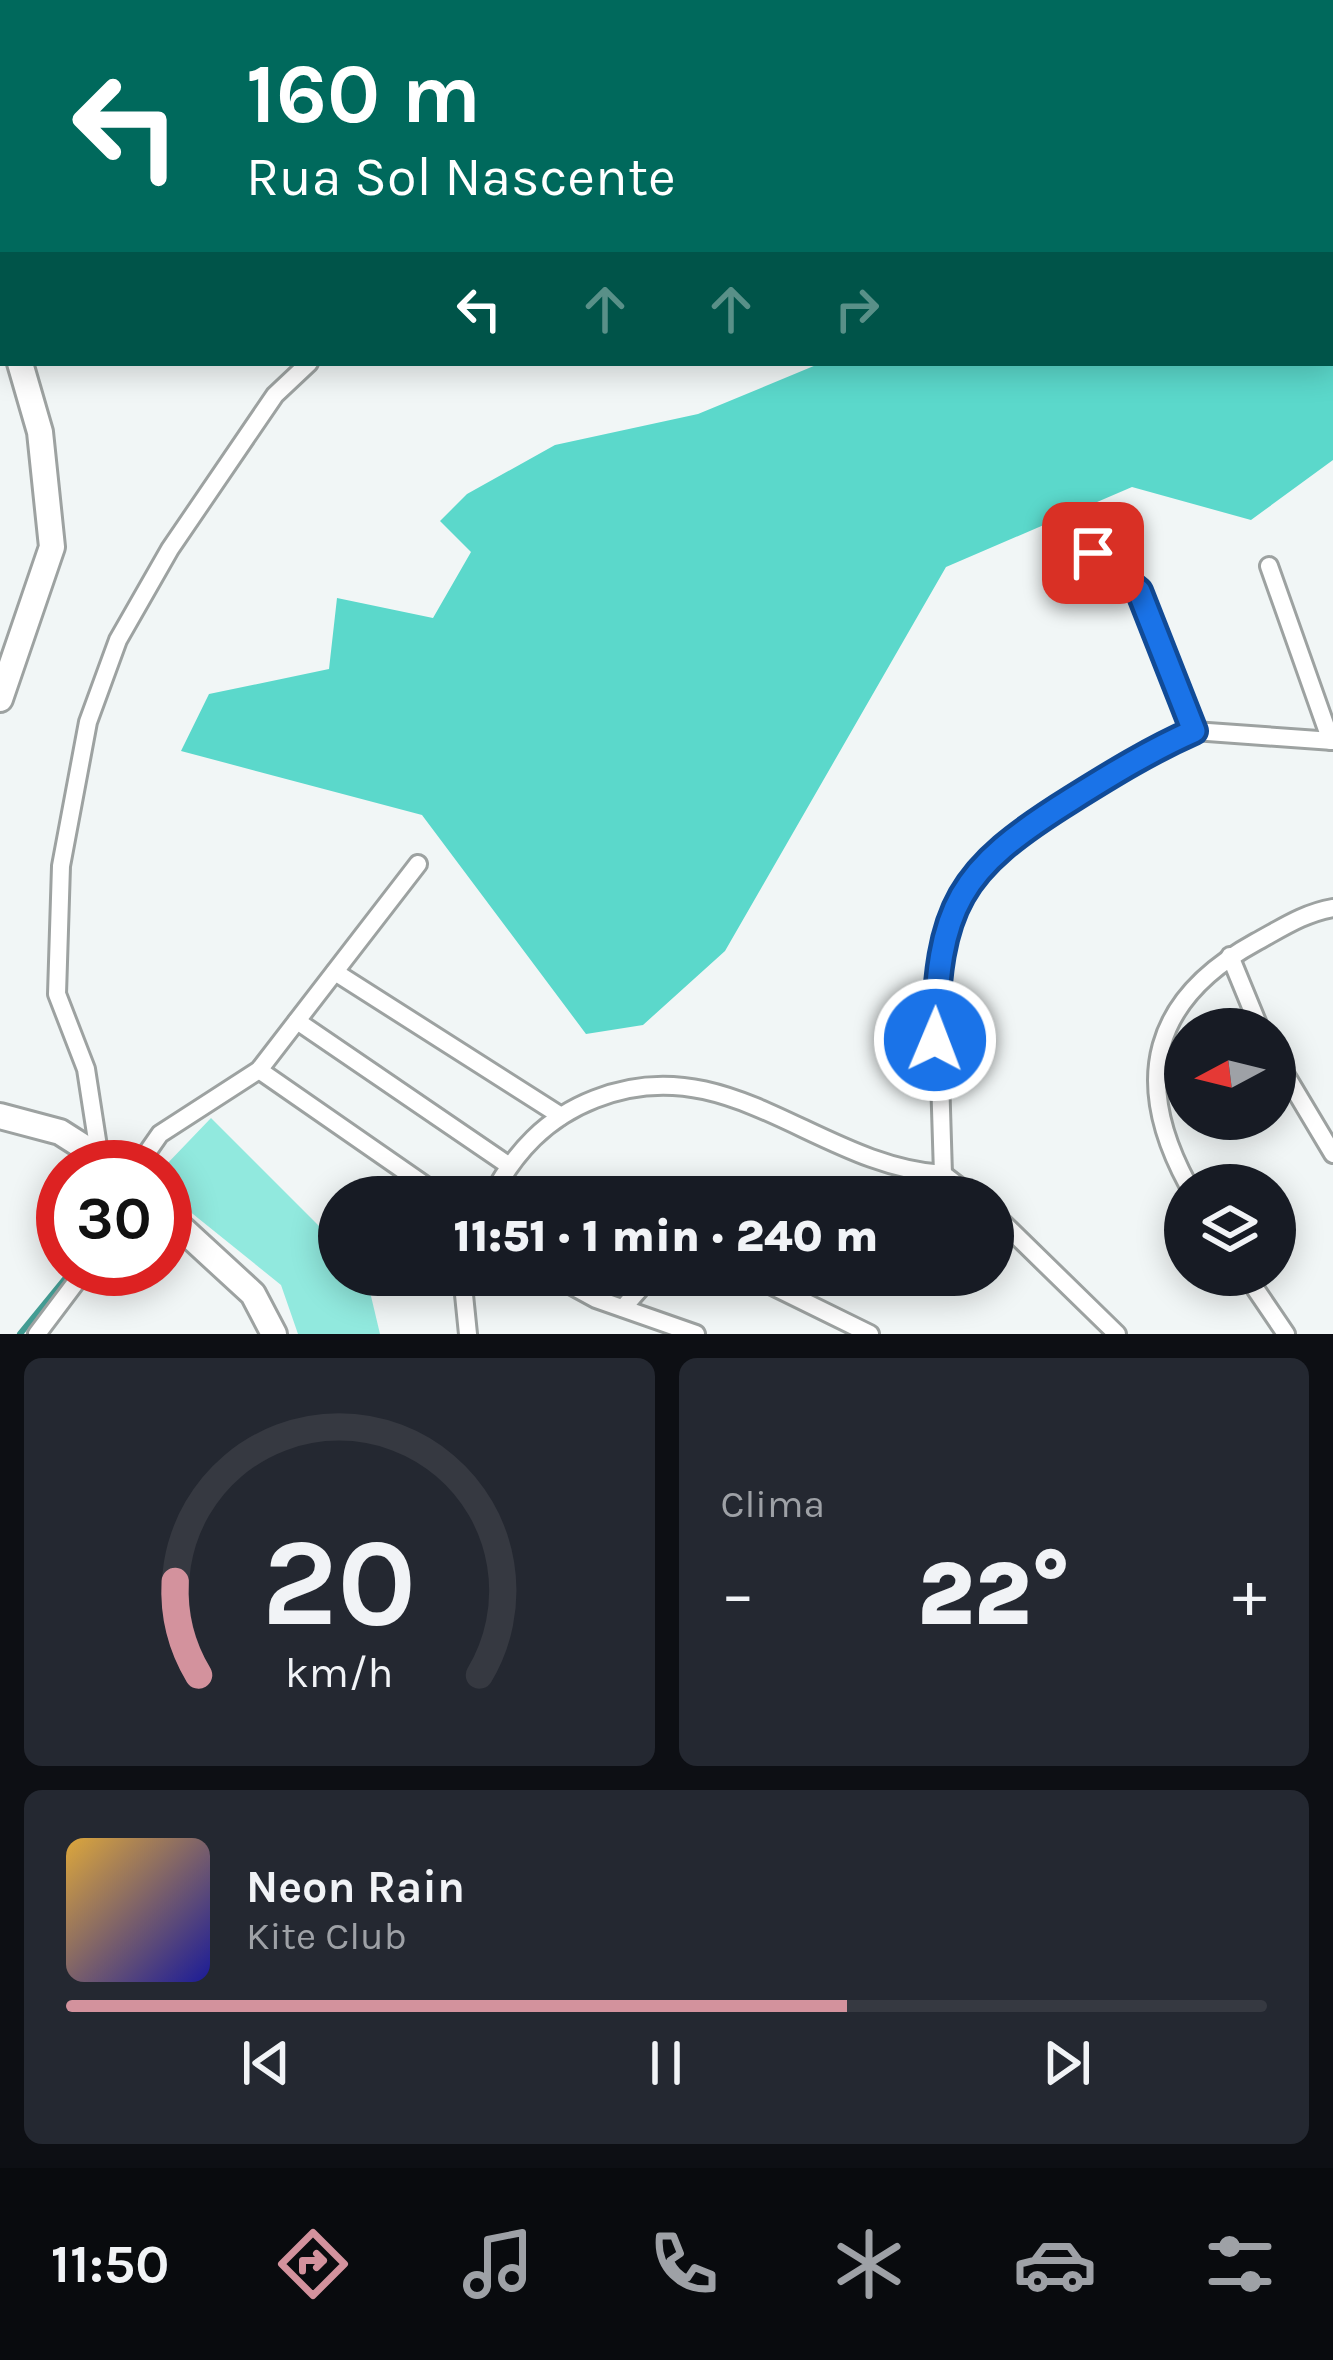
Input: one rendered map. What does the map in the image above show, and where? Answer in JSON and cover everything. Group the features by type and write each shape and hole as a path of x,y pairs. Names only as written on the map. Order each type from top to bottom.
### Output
{"main road":[{"path":"0,699 52,547 40,432 21,366"},
{"path":"0,1116 73,1140"},
{"path":"192,1238 253,1294 274,1334"}],"street":[{"path":"102,1140 86,1069 57,994 62,866 88,722 118,640 170,549 275,394 306,366"},
{"path":"1093,553 1139,591 1194,731"},
{"path":"943,1174 940,950 958,899 978,868 1001,844 1122,768 1194,731 1332,741 1269,566"},
{"path":"156,1140 259,1070 418,864"},
{"path":"1180,1164 1158,1106 1162,1044 1186,993 1230,956 1310,912 1333,908"},
{"path":"1230,956 1251,1008"},
{"path":"334,972 561,1116"},
{"path":"296,1021 508,1165"},
{"path":"259,1070 412,1176"},
{"path":"502,1176 561,1116 616,1090 682,1082 770,1112 883,1164 946,1176"},
{"path":"1296,1093 1333,1154"},
{"path":"1014,1233 1117,1334"},
{"path":"37,1334 66,1296"},
{"path":"464,1296 468,1334"},
{"path":"598,1296 696,1334"},
{"path":"623,1308 634,1296"},
{"path":"793,1296 870,1334"},
{"path":"1260,1296 1286,1334"}],"shaded area":[{"path":"814,366 1333,366 1333,460 1251,520 1132,487 946,567 725,951 643,1025 586,1034 422,815 181,751 209,694 329,669 337,598 433,618 471,552 440,521 467,494 555,445 698,414"},
{"path":"211,1118 318,1225 318,1296 371,1296 380,1334 298,1334 281,1285 192,1213 190,1140"}],"waterway":[{"path":"20,1334 51,1296"}],"route":[{"path":"935,1040 940,950 958,899 978,868 1001,844 1153,750 1194,731 1139,591 1093,553"}]}
